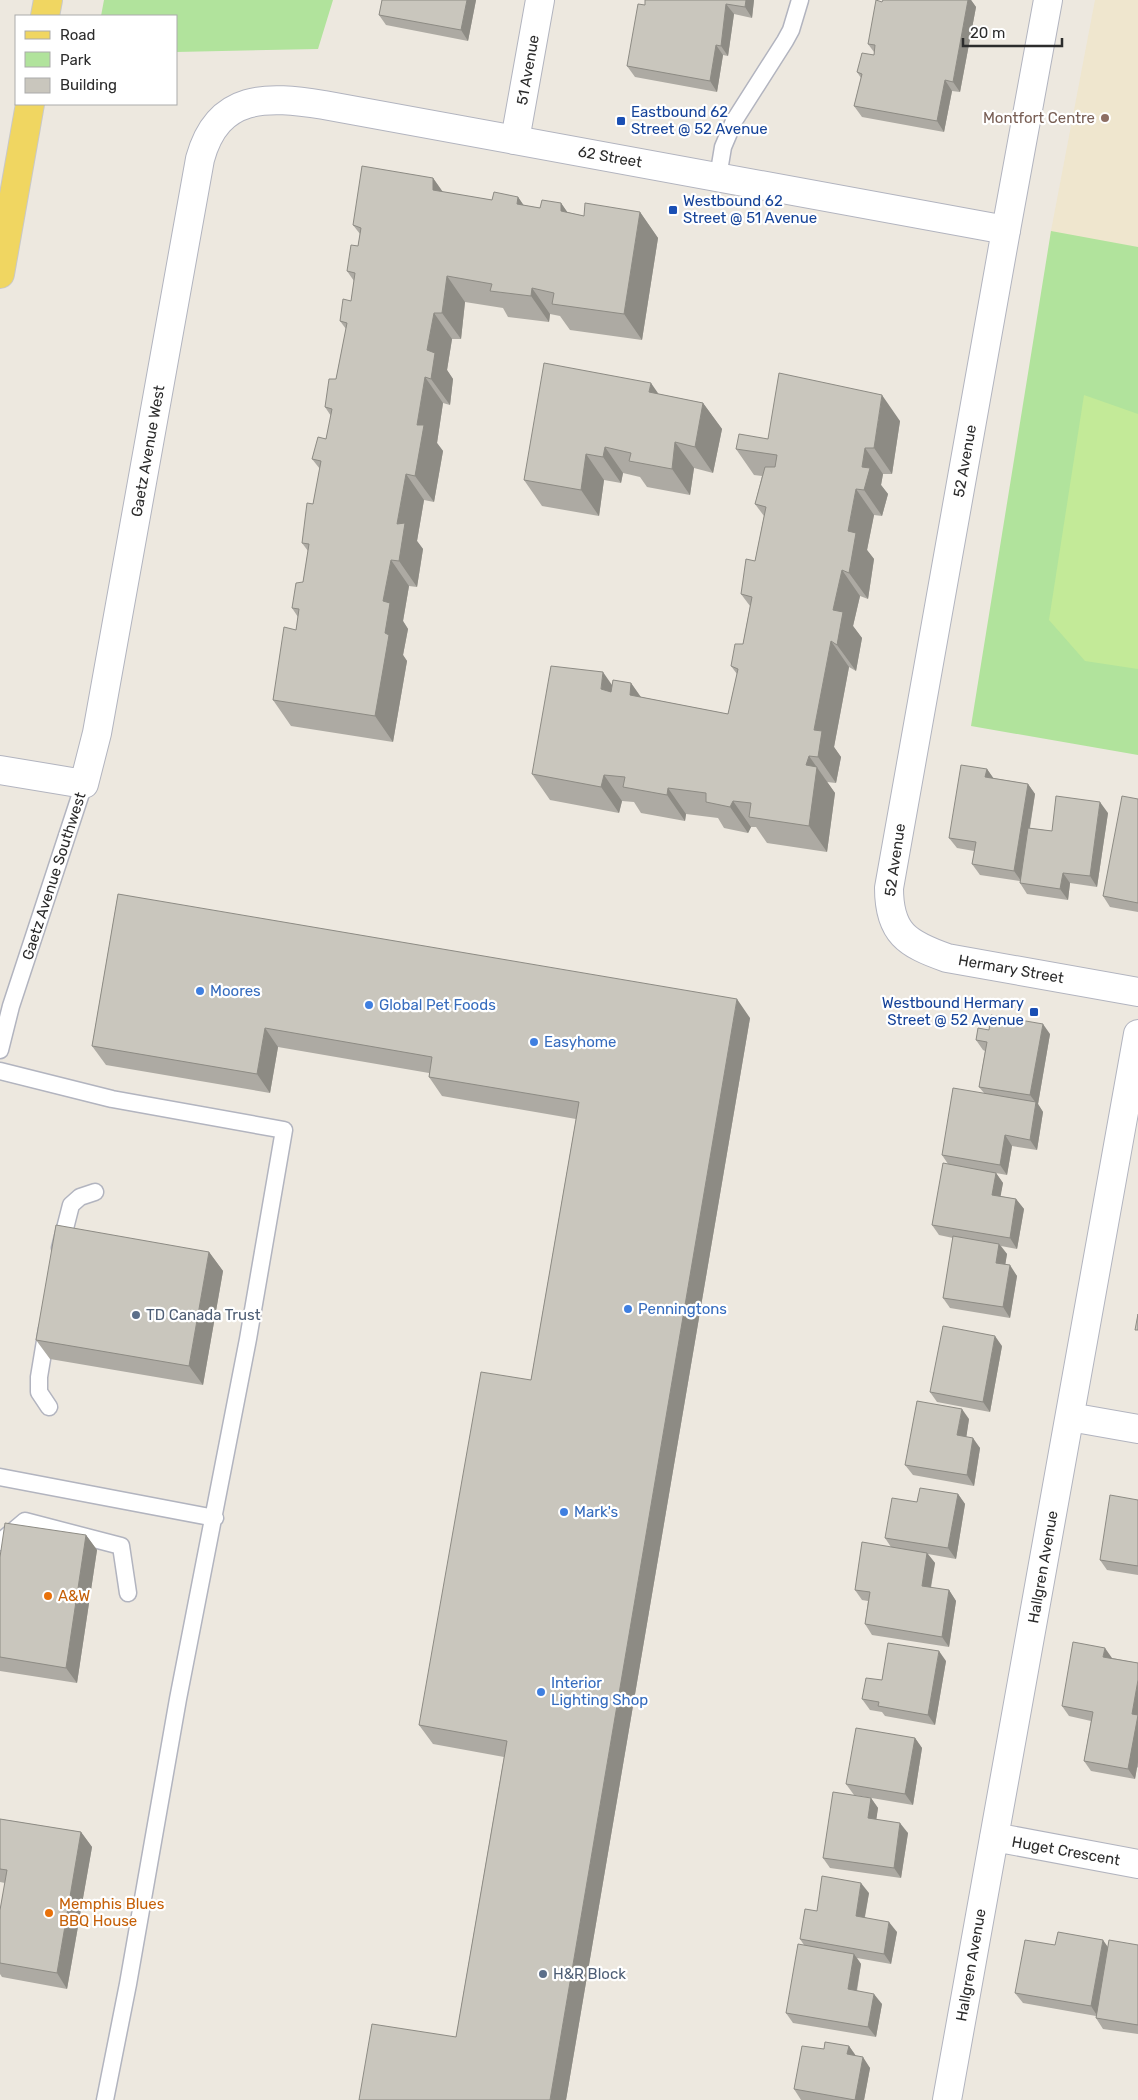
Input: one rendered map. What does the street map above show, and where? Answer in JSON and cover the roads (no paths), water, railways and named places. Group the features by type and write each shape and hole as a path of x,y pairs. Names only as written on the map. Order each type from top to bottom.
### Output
{"main road":[{"path":"45,15 48,0"},
{"path":"0,274 30,105"}],"street":[{"name":"51 Avenue","path":"515,140 540,0"},
{"name":"52 Avenue","path":"894,923 889,904 889,888 1048,0"},
{"name":"62 Street","path":"218,121 236,108 249,103 264,100 300,101 1006,230"},
{"name":"Gaetz Avenue West","path":"84,784 98,733 200,159 204,142 218,121"},
{"name":"Gaetz Avenue Southwest","path":"0,770 84,784"},
{"name":"Hermary Street","path":"894,923 902,935 914,943 947,958 1138,992"},
{"name":"Hallgren Avenue","path":"948,2100 1138,1034"},
{"path":"1070,1417 1138,1429"},
{"name":"Huget Crescent","path":"994,1837 1138,1864"}],"lane":[{"path":"718,177 723,147 734,121 785,41 797,13 800,0"},
{"name":"Gaetz Avenue Southwest","path":"0,1050 11,1006 84,784"},
{"path":"0,1070 112,1099 284,1130 215,1518 178,1699 128,1984 105,2100"},
{"path":"59,1259 71,1205 80,1197 95,1192"},
{"path":"49,1318 39,1377 39,1392 49,1407"},
{"path":"0,1478 215,1518"},
{"path":"0,1542 25,1520 121,1546 128,1593"}],"place":[{"name":"Montfort Centre","path":"1105,118"},
{"name":"Eastbound 62 Street @ 52 Avenue","path":"621,121"},
{"name":"Westbound 62 Street @ 51 Avenue","path":"673,210"},
{"name":"Moores","path":"200,991"},
{"name":"Global Pet Foods","path":"369,1005"},
{"name":"Westbound Hermary Street @ 52 Avenue","path":"1034,1012"},
{"name":"Easyhome","path":"534,1042"},
{"name":"Penningtons","path":"628,1309"},
{"name":"TD Canada Trust","path":"136,1315"},
{"name":"Mark's","path":"564,1512"},
{"name":"A&W","path":"48,1596"},
{"name":"Interior Lighting Shop","path":"541,1692"},
{"name":"Memphis Blues BBQ House","path":"49,1913"},
{"name":"H&R Block","path":"543,1974"}]}
